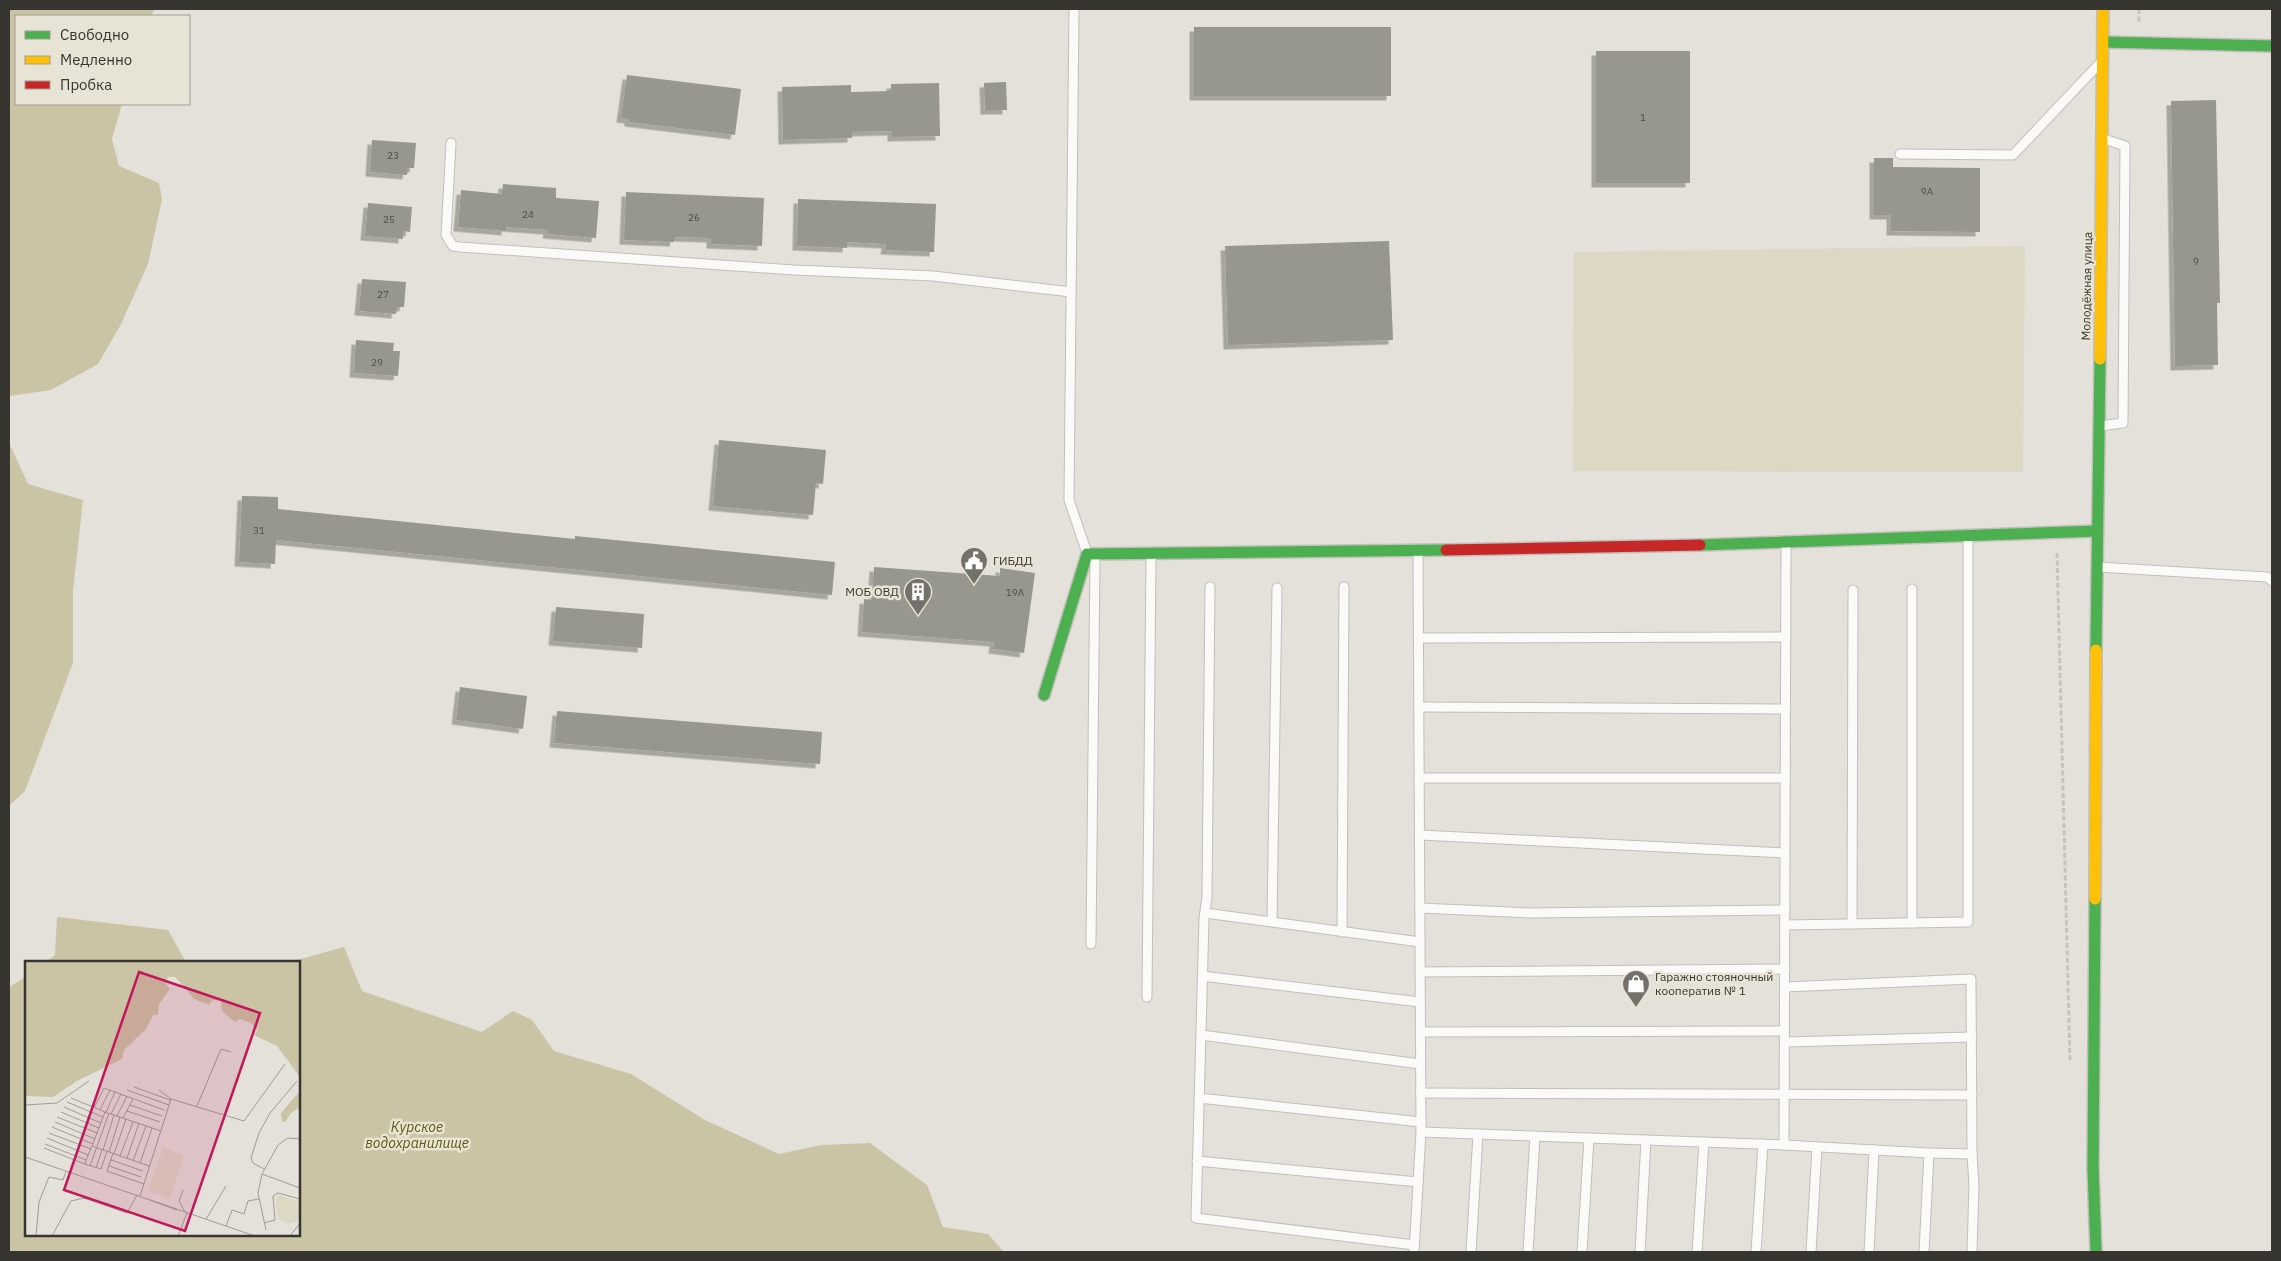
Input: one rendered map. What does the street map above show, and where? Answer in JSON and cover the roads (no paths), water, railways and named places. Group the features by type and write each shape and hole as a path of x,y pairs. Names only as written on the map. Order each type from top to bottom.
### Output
{"street":[{"name":"Молодёжная улица","path":"2096,1252 2093,1168 2097,531 2103,138 2102,9"},
{"path":"2102,42 2272,46"},
{"path":"1044,695 1091,554 1613,548 1968,538 2097,531"}],"lane":[{"path":"1074,9 1069,500 1091,554 1091,944"},
{"path":"1900,154 2013,155 2103,60"},
{"path":"2099,426 2123,423 2124,146 2103,138"},
{"path":"451,143 446,235 453,246 794,270 933,276 1071,292"},
{"path":"1785,926 1968,922 1968,538"},
{"path":"1784,1145 1786,543"},
{"path":"1210,587 1207,897 1202,976 1196,1218 1414,1249 1421,1132 1418,550"},
{"path":"1147,998 1151,553"},
{"path":"2097,567 2267,577 2272,581"},
{"path":"1342,932 1344,586"},
{"path":"1272,922 1277,588"},
{"path":"1912,589 1912,923"},
{"path":"1852,924 1853,590"},
{"path":"1419,638 1786,637"},
{"path":"1419,707 1786,709"},
{"path":"1419,778 1786,778"},
{"path":"1420,835 1785,854"},
{"path":"1420,908 1530,913 1785,910"},
{"path":"1205,913 1420,942"},
{"path":"1420,972 1785,969"},
{"path":"1202,976 1420,1002"},
{"path":"1785,987 1971,979 1972,1154 1974,1186 1972,1252"},
{"path":"1420,1032 1784,1031"},
{"path":"1201,1035 1420,1064"},
{"path":"1784,1042 1972,1037"},
{"path":"1420,1093 1972,1095"},
{"path":"1199,1098 1421,1122"},
{"path":"1421,1132 1763,1144 1972,1154"},
{"path":"1471,1252 1478,1134"},
{"path":"1528,1252 1535,1136"},
{"path":"1582,1252 1589,1138"},
{"path":"1640,1252 1646,1140"},
{"path":"1697,1252 1704,1142"},
{"path":"1756,1252 1763,1144"},
{"path":"1811,1252 1817,1147"},
{"path":"1869,1252 1874,1150"},
{"path":"1924,1252 1929,1153"},
{"path":"1197,1161 1418,1182"}],"water":[{"path":"9,9 155,9 151,15 15,15 15,105 122,105 112,139 119,166 159,183 162,199 148,264 120,326 98,364 51,390 10,396 9,404"},
{"path":"9,443 28,484 83,500 73,591 73,663 25,791 9,806"},
{"path":"57,917 168,930 185,961 47,961 55,955"},
{"name":"Курское водохранилище","path":"344,947 362,991 482,1032 513,1011 532,1020 554,1051 631,1074 705,1120 779,1154 821,1145 870,1143 927,1185 943,1227 988,1234 1004,1252 9,1252 9,987 25,978 25,1236 300,1236 300,961 294,961"}],"place":[{"name":"ГИБДД","path":"974,585"},
{"name":"МОБ ОВД","path":"918,616"},
{"name":"Гаражно стояночный кооператив № 1","path":"1636,1008"}]}
